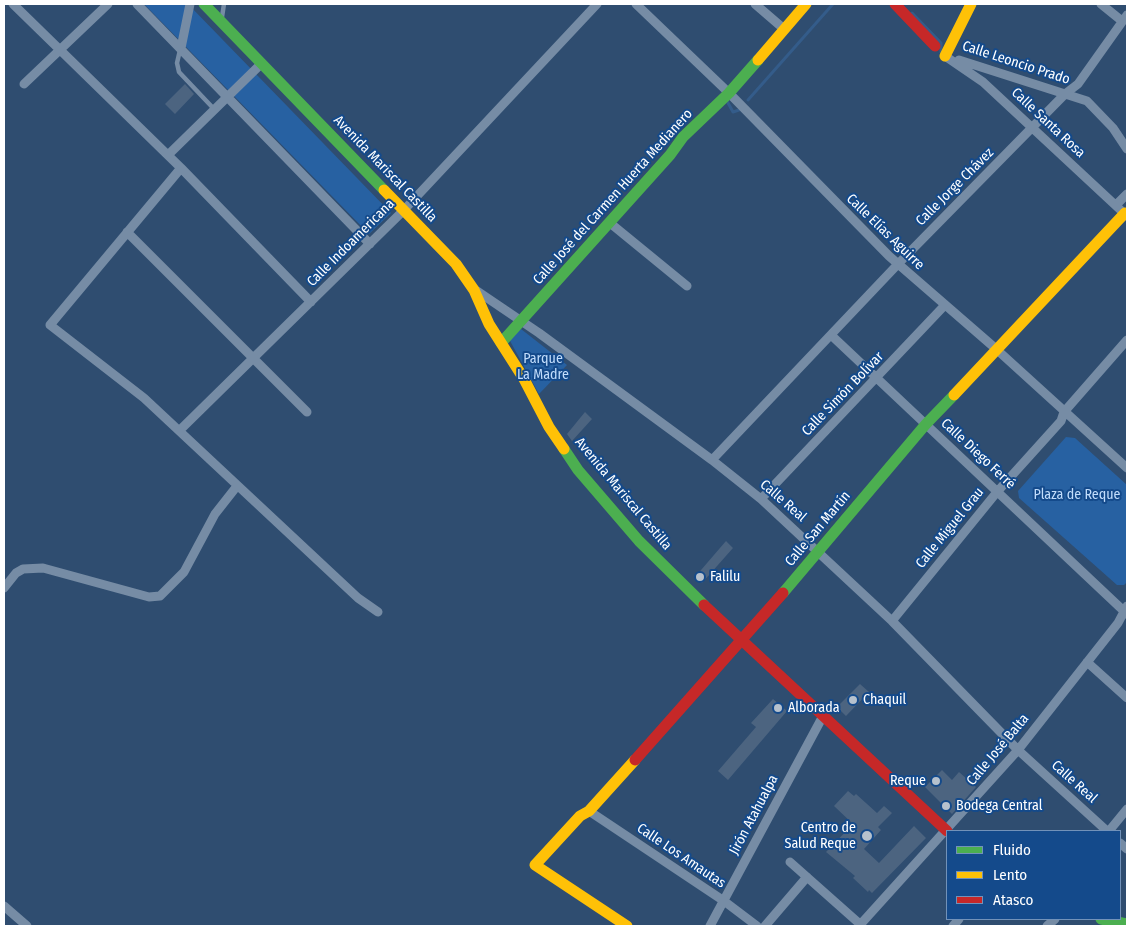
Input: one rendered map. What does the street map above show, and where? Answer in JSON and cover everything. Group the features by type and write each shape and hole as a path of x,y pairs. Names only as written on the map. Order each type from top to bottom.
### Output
{"main road":[{"name":"Avenida Mariscal Castilla","path":"204,4 456,264 474,290 489,324 524,379 549,427 578,470 639,542 741,642 946,830"},
{"name":"Calle José del Carmen Huerta Medianero","path":"501,343 610,223 670,155 683,137 729,93 806,4"},
{"name":"Calle Leoncio Prado","path":"895,4 935,46"},
{"path":"945,56 971,4"},
{"name":"Calle San Martín","path":"627,926 534,865 580,816 589,811 741,642 926,424 1123,211"},
{"path":"1106,920 1127,924"}],"street":[{"path":"13,4 58,50 168,155 311,302"},
{"path":"24,84 108,4"},
{"path":"136,4 228,96 370,244"},
{"path":"181,48 190,4"},
{"name":"Calle Indoamericana","path":"180,430 403,211 597,4"},
{"name":"Calle Elías Aguirre","path":"636,4 729,93 898,264 944,306 995,348 1127,468"},
{"path":"756,4 784,29"},
{"path":"1101,4 1125,18"},
{"name":"Calle Jorge Chávez","path":"712,460 898,264 1063,96 1078,84 1125,18"},
{"name":"Calle Leoncio Prado","path":"935,46 945,56 1063,96 1086,101 1114,128 1127,149"},
{"name":"Calle Santa Rosa","path":"945,56 983,82 1123,211"},
{"path":"168,155 261,64"},
{"path":"181,168 50,325 120,378 180,430 237,486 358,598 378,612"},
{"path":"1123,211 1127,194"},
{"path":"610,223 686,286"},
{"path":"127,232 252,360 307,412"},
{"name":"Calle Real","path":"474,290 522,321 712,460 761,499 892,620 1018,750 1107,830"},
{"name":"Calle Simón Bolívar","path":"761,499 944,306"},
{"name":"Calle Diego Ferré","path":"831,335 997,492 1126,610"},
{"name":"Calle Miguel Grau","path":"892,620 997,492 1061,421 1064,412 1127,340"},
{"path":"4,588 16,573 23,569 43,568 149,597 160,596 184,572 215,514 237,486"},
{"name":"Calle José Balta","path":"948,830 1018,750 1118,623 1126,610"},
{"path":"1087,662 1127,698"},
{"name":"Jirón Atahualpa","path":"710,926 823,716"},
{"path":"1109,830 1127,809"},
{"name":"Calle Los Amautas","path":"589,811 724,901 757,926"},
{"name":"Calle José Balta","path":"860,926 946,832"},
{"path":"790,862 860,926"},
{"path":"765,926 807,876"},
{"path":"4,906 27,926"}],"lane":[{"path":"222,22 224,4"},
{"path":"181,48 177,63 179,72 214,109"}],"green space":[{"path":"144,4 188,4 391,213 369,234"},
{"name":"Parque La Madre","path":"521,329 567,365 539,394 509,339"},
{"name":"Plaza de Reque","path":"1066,437 1075,438 1127,485 1127,582 1124,585 1117,585 1019,498 1018,491"}],"building":[{"path":"185,84 194,94 175,114 165,104"},
{"path":"585,412 592,419 572,441 567,434"},
{"path":"726,541 733,548 702,583 695,577"},
{"name":"Chaquil","path":"860,684 869,692 846,716 837,707"},
{"path":"773,699 787,711 728,780 718,771 756,727 751,723"},
{"path":"942,770 952,780 959,772 976,787 952,814 925,787"},
{"path":"848,791 854,796 856,794 877,813 884,806 892,813 878,827 881,830 864,849 879,863 914,826 926,838 872,893 869,890 868,892 853,878 855,876 826,852 853,824 834,806"}],"waterway":[{"path":"748,100 833,4"},
{"path":"912,13 941,43 941,52"},
{"path":"727,101 733,112 739,110"}],"traffic: fast":[{"path":"204,4 384,190"},
{"path":"501,343 670,155 683,137 729,93 758,60"},
{"path":"783,593 926,424 954,395"},
{"path":"564,449 578,470 639,541 704,605"},
{"path":"1106,920 1127,924"}],"traffic: slow":[{"path":"758,60 806,4"},
{"path":"945,56 971,4"},
{"path":"384,190 456,264 474,290 489,324 524,379 549,427 564,449"},
{"path":"954,395 1125,213"},
{"path":"627,926 535,865 580,816 589,811 635,760"}],"traffic: jam":[{"path":"895,4 935,46"},
{"path":"635,760 783,593"},
{"path":"704,605 946,830"}],"place":[{"name":"Falilu","path":"700,577"},
{"name":"Chaquil","path":"853,700"},
{"name":"Alborada","path":"778,708"},
{"name":"Reque","path":"936,781"},
{"name":"Bodega Central","path":"946,806"},
{"name":"Centro de Salud Reque","path":"867,836"}]}
